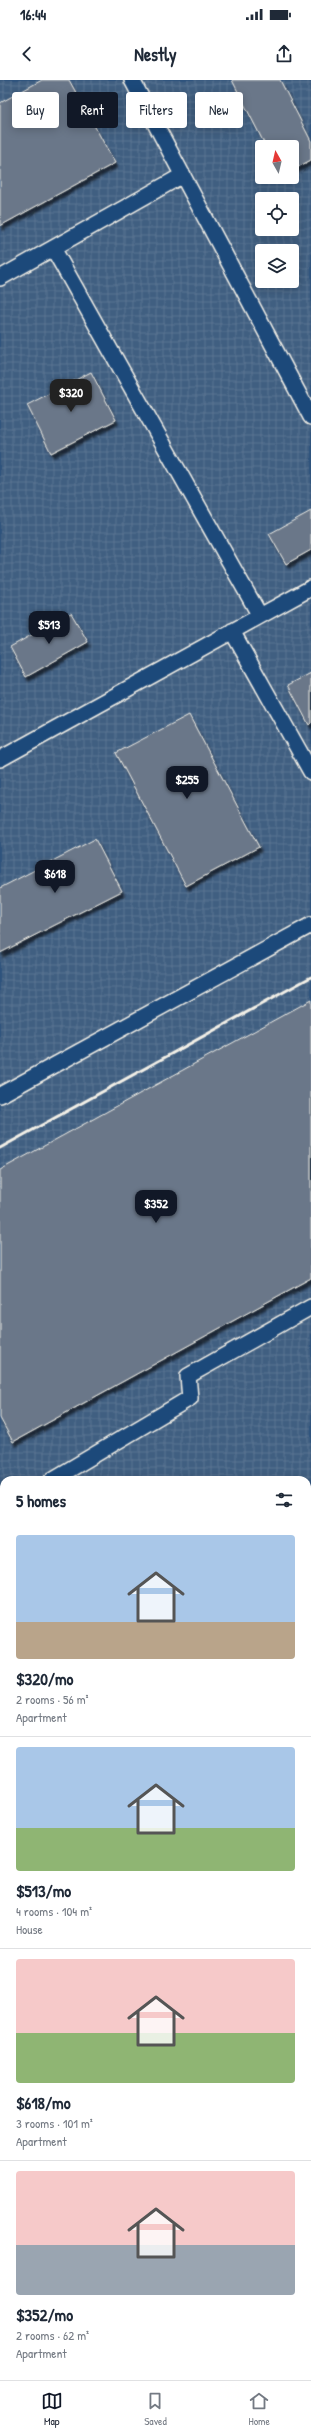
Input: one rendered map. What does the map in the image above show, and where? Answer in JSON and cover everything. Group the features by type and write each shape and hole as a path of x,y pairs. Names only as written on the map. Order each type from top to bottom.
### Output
{"lane":[{"path":"132,80 311,417"},
{"path":"0,278 183,176"},
{"path":"53,248 260,616"},
{"path":"0,759 311,588"},
{"path":"232,631 311,772"},
{"path":"0,1095 311,925"},
{"path":"59,1476 190,1398 188,1376 311,1307"}],"shaded area":[{"path":"0,80 311,80 311,1476 0,1476"}],"building":[{"path":"42,80 69,80 76,92 67,92 67,128 96,128 115,163 0,226 0,103 12,96 12,128 59,128 59,92 20,92"},
{"path":"232,80 280,80 311,141 311,160 299,166 299,140 262,140 243,102 243,92 238,92"},
{"path":"91,372 116,420 51,453 27,405"},
{"path":"311,511 311,550 286,564 269,534"},
{"path":"71,613 88,642 26,677 10,647"},
{"path":"311,673 311,723 309,725 288,685"},
{"path":"189,715 259,847 186,886 116,753"},
{"path":"95,839 122,891 0,953 0,888"},
{"path":"311,1000 311,1278 13,1442 0,1418 0,1170"}],"railway":[{"path":"0,1148 311,977"}]}
